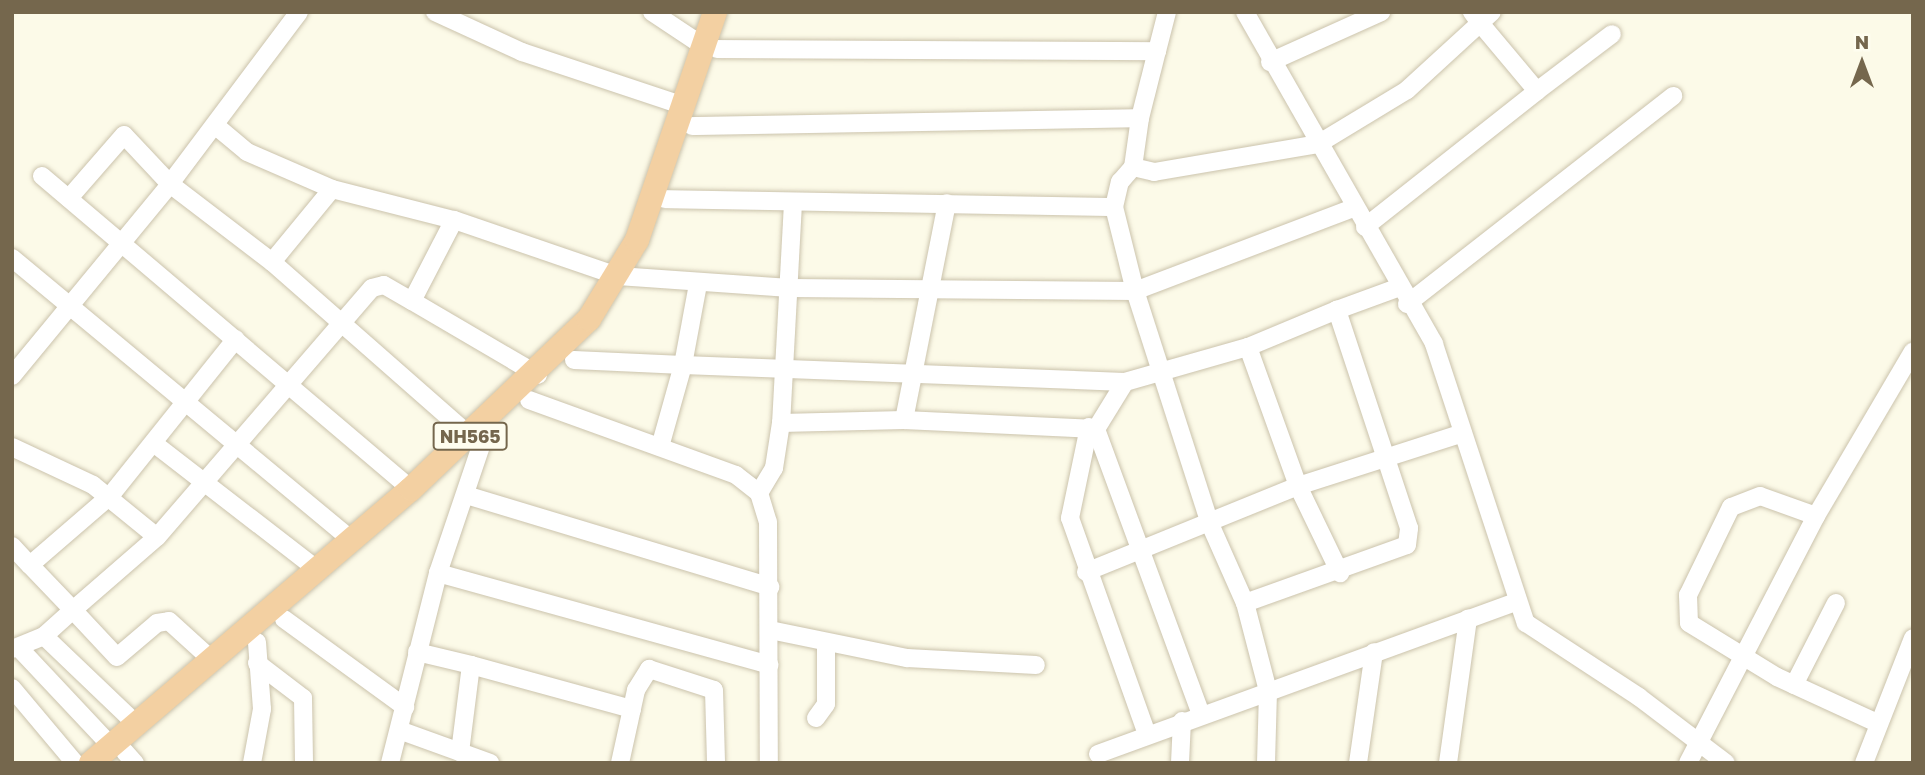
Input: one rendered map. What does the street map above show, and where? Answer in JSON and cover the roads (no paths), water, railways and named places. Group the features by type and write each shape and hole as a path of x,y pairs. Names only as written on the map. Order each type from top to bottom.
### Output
{"highway":[{"name":"NH565","path":"710,48 715,12"},
{"name":"NH565","path":"121,756 137,725 411,489 529,400 574,360 625,277 665,199 710,48 729,12"},
{"name":"NH565","path":"91,763 121,756 257,653 284,619 477,438 538,375 625,277 656,191 688,116"}],"street":[{"path":"12,376 216,126 299,12"},
{"path":"435,12 522,52 688,116 1139,118"},
{"path":"652,12 710,48 1157,51"},
{"path":"1167,12 1139,118 1133,167 1120,182 1114,207 1160,376 1210,524 1245,603 1268,691 1266,763"},
{"path":"1245,12 1270,62 1397,288 1434,344 1526,623 1544,641 1640,696 1726,763"},
{"path":"1270,62 1381,12"},
{"path":"1133,167 1145,174 1318,144 1407,90 1481,16 1537,91"},
{"path":"1365,227 1612,34"},
{"path":"1407,304 1673,96"},
{"path":"216,126 247,152 332,189 454,220 625,277 698,284 790,288 1135,291 1354,208"},
{"path":"69,198 124,135 170,184 272,262 477,438 466,495 438,573 390,763"},
{"path":"41,176 288,382 411,489"},
{"path":"272,262 332,189"},
{"path":"665,199 1114,207"},
{"path":"759,493 774,468 781,423 793,203"},
{"path":"904,420 947,203"},
{"path":"412,301 454,220"},
{"path":"12,258 353,541"},
{"path":"660,447 683,365 698,284"},
{"path":"121,756 16,649 44,636 157,537 206,483 234,444 288,382 378,285 412,301 538,375"},
{"path":"574,360 784,369 915,371 1125,382 1160,376 1248,346 1397,288"},
{"path":"1245,603 1340,573 1407,545 1409,528 1336,310"},
{"path":"30,565 110,496 156,445 236,339"},
{"path":"1248,346 1298,486 1340,573"},
{"path":"1688,763 1702,745 1816,516 1913,351"},
{"path":"1125,382 1093,428 1070,498 1086,572 1147,734"},
{"path":"529,400 736,475 759,493 768,522 769,763"},
{"path":"781,423 904,420 1093,428"},
{"path":"1093,428 1201,714"},
{"path":"1086,572 1210,524 1298,486 1463,433"},
{"path":"156,445 318,570"},
{"path":"12,447 110,496 157,537"},
{"path":"466,495 770,587"},
{"path":"1816,516 1773,498 1745,497 1731,507 1688,595 1689,623 1746,660 1879,724"},
{"path":"12,546 117,657"},
{"path":"438,573 769,665"},
{"path":"1098,754 1201,714 1518,601"},
{"path":"1794,685 1836,603"},
{"path":"1448,763 1468,618"},
{"path":"284,619 405,707"},
{"path":"93,680 157,623 169,621 212,660"},
{"path":"770,630 933,661 1036,665"},
{"path":"44,636 137,725"},
{"path":"1864,763 1913,638"},
{"path":"816,718 826,704 826,642"},
{"path":"417,652 632,709"},
{"path":"1358,763 1374,652"},
{"path":"252,762 262,709 257,653"},
{"path":"257,653 303,698 304,763"},
{"path":"460,752 471,665"},
{"path":"620,763 639,679 649,669 710,686 719,705 716,763"},
{"path":"12,688 75,763"},
{"path":"1180,763 1182,721"},
{"path":"399,730 490,763"}]}
